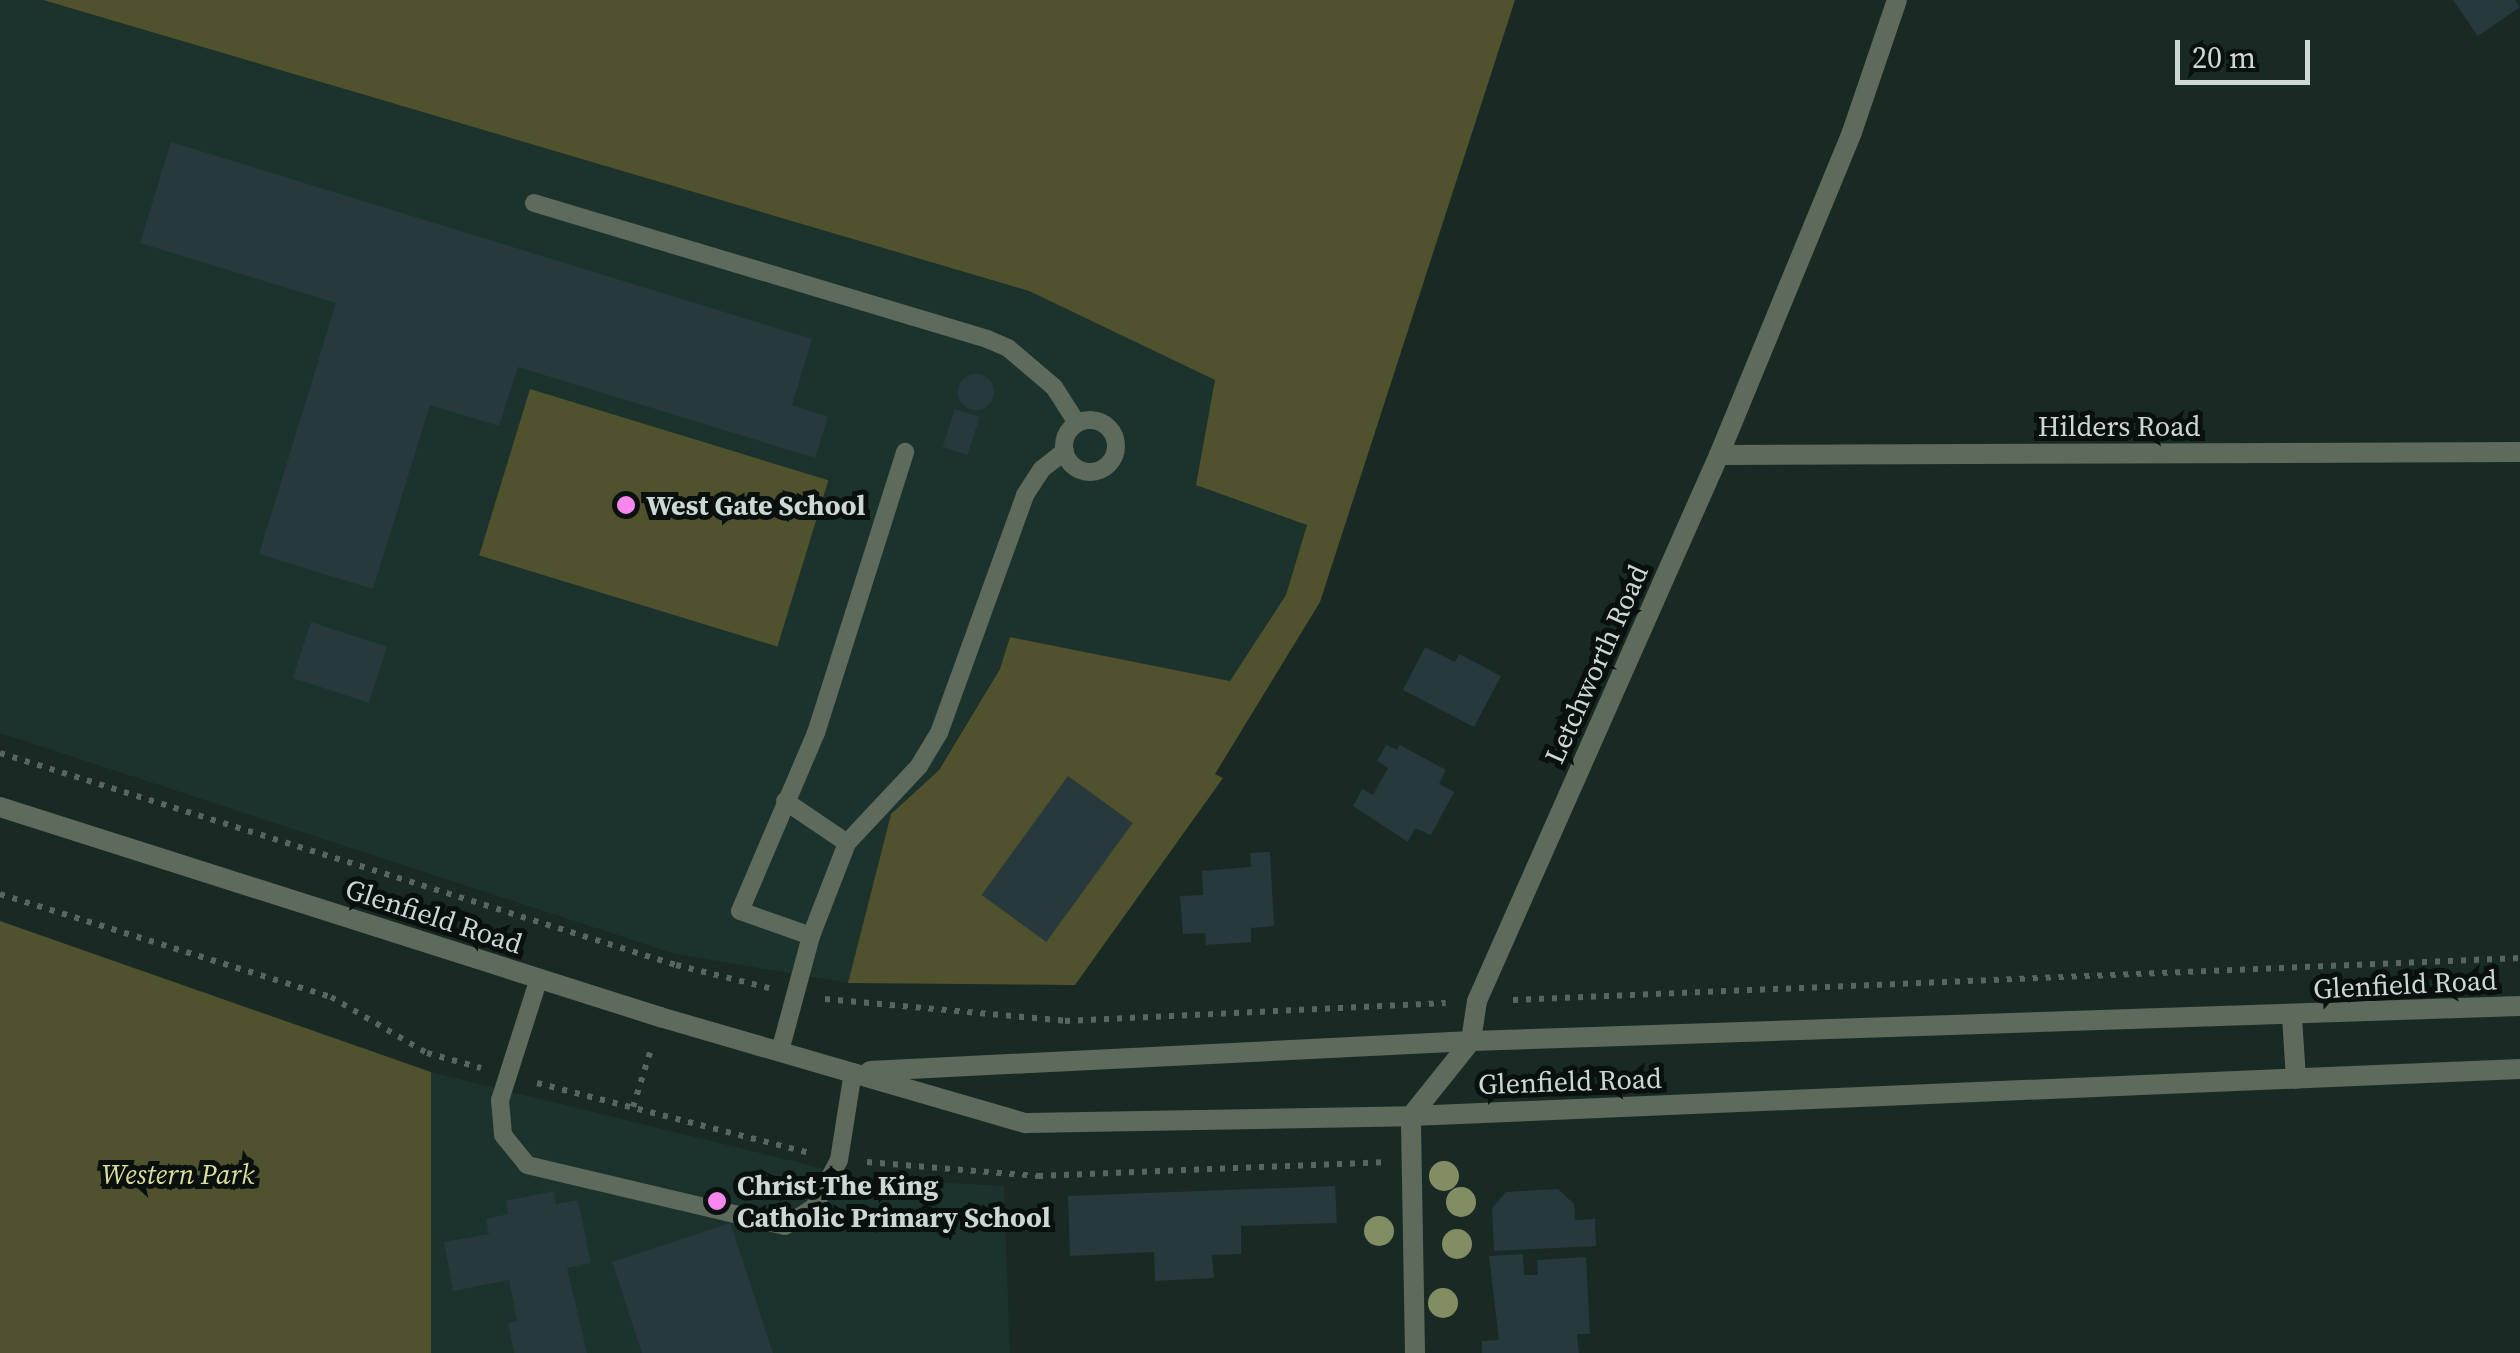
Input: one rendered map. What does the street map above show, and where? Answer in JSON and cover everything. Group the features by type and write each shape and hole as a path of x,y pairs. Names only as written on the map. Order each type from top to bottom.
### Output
{"street":[{"name":"Letchworth Road","path":"1472,1042 1477,1001 1719,455 1852,132 1897,0"},
{"name":"Hilders Road","path":"1719,455 2520,452"},
{"name":"Glenfield Road","path":"0,807 660,1017 1026,1122 1412,1116 2520,1069"},
{"name":"Glenfield Road","path":"853,1072 1472,1042 2292,1017 2520,1006"},
{"name":"Glenfield Road","path":"2292,1017 2296,1079"},
{"path":"1415,1353 1412,1116 1472,1042"}],"lane":[{"path":"534,202 987,339 1008,348 1054,387 1077,423"},
{"path":"1094,420 1109,428 1116,442 1112,458 1100,470 1084,470 1065,451 1066,437 1077,423 1094,420"},
{"path":"780,1051 811,936 847,843 939,734 1025,495 1042,468 1065,451"},
{"path":"811,936 740,910 816,733 904,452"},
{"path":"786,801 847,843"},
{"path":"538,978 500,1100 503,1135 527,1165 786,1226 814,1207 839,1160 853,1072"}],"path":[{"path":"0,753 676,965 797,994 1064,1021 2520,958"},
{"path":"0,894 332,997 427,1052 839,1160 1038,1176 1411,1160"},
{"path":"633,1107 660,1017"}],"shaded area":[{"name":"West Gate School","path":"0,0 43,0 1029,291 1215,380 1307,525 1286,595 1230,681 1010,637 1000,669 938,770 891,814 848,983 675,954 0,733"},
{"name":"Christ The King Catholic Primary School","path":"431,1072 862,1178 1004,1186 1010,1353 431,1353"}],"green space":[{"path":"43,0 1515,0 1320,602 1215,774 1223,778 1075,985 848,983 891,814 939,770 1000,669 1010,637 1230,681 1286,595 1307,525 1196,485 1215,380 1029,291"},
{"path":"530,389 828,480 777,647 479,555"},
{"name":"Western Park","path":"0,921 431,1072 431,1353 0,1353"}],"building":[{"path":"2453,0 2515,0 2520,7 2478,36"},
{"path":"171,142 812,339 792,405 828,417 815,458 518,367 499,426 430,405 373,589 259,554 336,303 140,243"},
{"path":"976,374 988,380 994,392 988,404 976,410 964,404 958,392 964,380"},
{"path":"955,409 980,417 967,455 943,447"},
{"path":"311,622 387,647 369,703 293,678"},
{"path":"1425,647 1455,662 1459,654 1501,676 1474,727 1403,690"},
{"path":"1386,745 1397,750 1400,745 1446,770 1439,784 1454,792 1431,835 1415,828 1408,842 1353,806 1362,789 1373,795 1388,768 1377,761"},
{"path":"1068,776 1133,823 1046,942 982,895"},
{"path":"1270,852 1274,926 1251,928 1251,942 1206,945 1205,933 1183,934 1180,896 1203,895 1202,871 1251,867 1250,853"},
{"path":"1335,1186 1337,1223 1241,1226 1241,1254 1212,1255 1214,1278 1155,1281 1154,1252 1070,1256 1068,1196"},
{"path":"1558,1189 1574,1204 1575,1220 1595,1219 1596,1246 1494,1251 1492,1208 1506,1192"},
{"path":"554,1191 556,1204 578,1200 591,1263 567,1268 587,1353 514,1353 508,1323 517,1321 509,1280 453,1291 444,1242 489,1234 486,1219 508,1214 506,1201"},
{"path":"730,1223 773,1353 642,1353 612,1262"},
{"path":"1523,1254 1524,1275 1538,1275 1537,1260 1586,1257 1590,1334 1577,1334 1579,1353 1482,1353 1482,1341 1499,1340 1489,1256"}],"place":[{"name":"West Gate School","path":"626,505"},
{"name":"Christ The King Catholic Primary School","path":"717,1201"}]}
